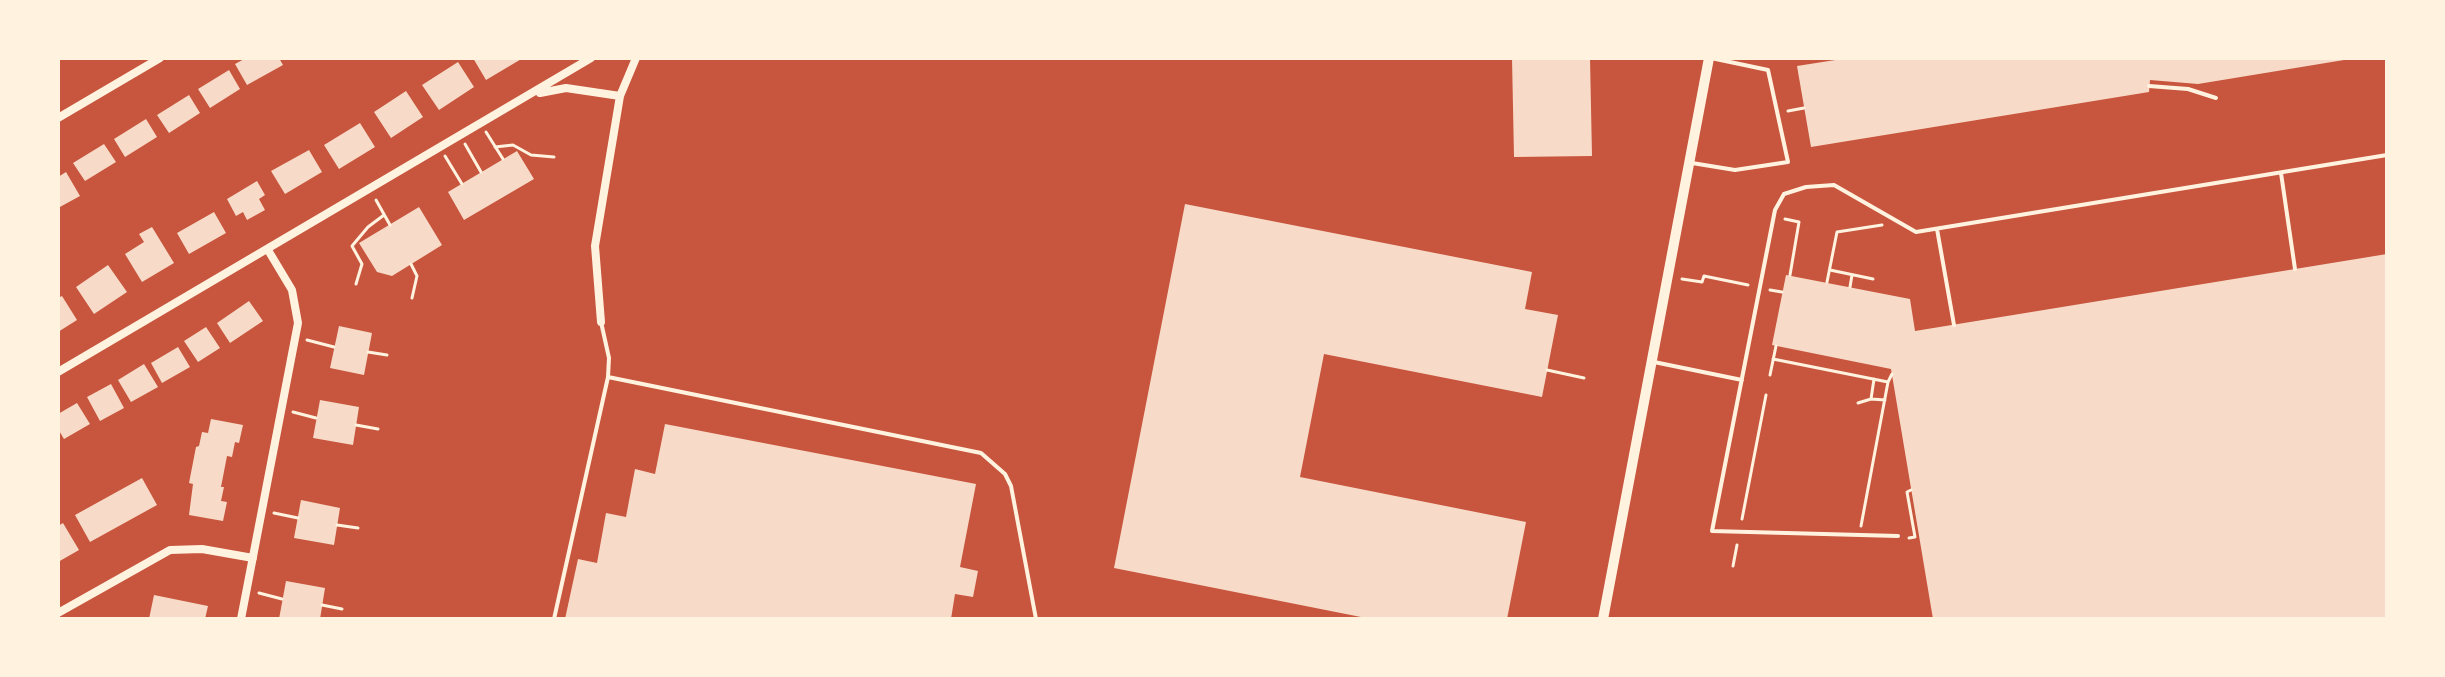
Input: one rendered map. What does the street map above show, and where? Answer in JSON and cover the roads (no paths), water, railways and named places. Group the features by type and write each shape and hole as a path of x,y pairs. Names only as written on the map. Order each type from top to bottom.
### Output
{"street":[{"path":"58,118 160,58"},
{"path":"58,372 370,191 591,58"},
{"path":"601,322 595,246 620,96 636,58"},
{"path":"1603,619 1710,58"},
{"path":"531,96 566,88 620,96"},
{"path":"241,619 296,337 296,301 268,250"},
{"path":"58,613 170,550 202,549 253,558"}],"lane":[{"path":"1690,163 1735,170 1788,162 1768,70 1710,58"},
{"path":"2149,86 2188,89 2216,98"},
{"path":"1900,538 1712,531 1773,217 1777,201 1784,194 1828,184 1848,191 1912,230 2387,155"},
{"path":"2281,173 2295,269"},
{"path":"1937,228 1954,325"},
{"path":"554,619 608,377 609,358 601,322"},
{"path":"1652,361 1742,380"},
{"path":"608,377 981,453 1005,474 1011,486 1036,619"}]}
